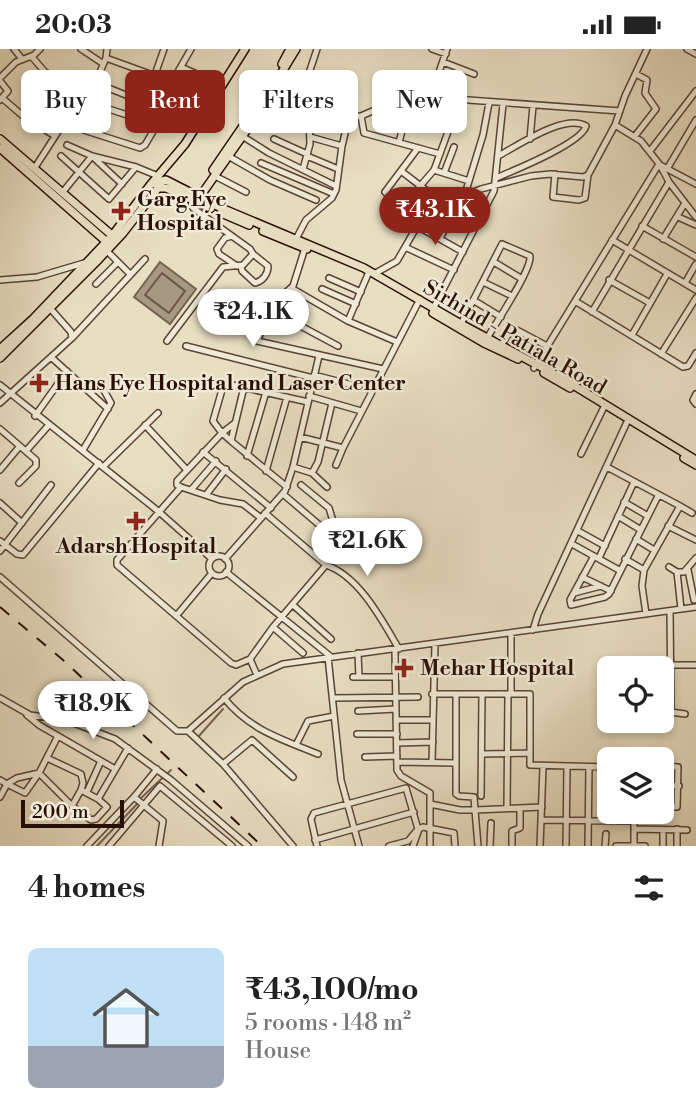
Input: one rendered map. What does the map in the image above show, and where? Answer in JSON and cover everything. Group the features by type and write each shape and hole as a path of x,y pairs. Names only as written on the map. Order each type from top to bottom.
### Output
{"main road":[{"path":"225,83 245,49"},
{"path":"279,70 290,49"},
{"path":"282,70 296,49"},
{"path":"0,358 111,243 192,133"},
{"path":"196,198 240,133"},
{"path":"196,198 215,176 244,133"},
{"path":"0,139 62,193 111,243"},
{"path":"0,148 111,243"},
{"path":"160,178 196,198"},
{"path":"155,186 196,198 305,248 371,274"},
{"path":"0,349 48,307 87,262 111,243 122,224 155,186"},
{"path":"271,232 296,239 371,274 485,340 501,345 696,460"},
{"name":"Sirhind - Patiala Road","path":"433,310 535,366 696,465"}],"street":[{"path":"14,49 22,59"},
{"path":"21,114 1,99 8,91 0,80 22,59 32,57 40,49"},
{"path":"81,49 104,60 137,70"},
{"path":"101,70 107,49"},
{"path":"155,70 164,49"},
{"path":"179,70 191,49"},
{"path":"310,70 317,49"},
{"path":"432,49 447,51 440,70"},
{"path":"555,174 553,197 579,200 585,198 588,175 615,125 647,49"},
{"path":"687,49 696,54"},
{"path":"32,57 43,70"},
{"path":"443,62 474,74"},
{"path":"181,67 188,70"},
{"path":"635,136 656,110 645,93 647,81 636,74"},
{"path":"650,151 696,92"},
{"path":"467,101 620,111"},
{"path":"465,194 483,135 489,103"},
{"path":"433,310 489,204 496,182 503,104"},
{"path":"530,139 533,106"},
{"path":"358,116 372,111"},
{"path":"361,116 363,133 440,154"},
{"path":"667,169 696,120"},
{"path":"348,321 371,274 394,264 418,223 446,202 496,182 567,144 583,133 586,126 578,122 561,123 498,156"},
{"path":"615,125 635,136 650,151 669,182 696,217"},
{"path":"50,133 55,136"},
{"path":"34,169 58,133"},
{"path":"94,133 142,148 152,133"},
{"path":"303,169 310,133"},
{"path":"296,239 306,220 334,194 345,133"},
{"path":"399,142 402,133"},
{"path":"402,207 434,170 448,133"},
{"path":"242,136 269,153 336,185"},
{"path":"310,137 342,146"},
{"path":"274,139 338,169"},
{"path":"67,145 92,156 136,167 160,178"},
{"path":"444,173 454,147"},
{"path":"418,148 385,192 418,223 463,252"},
{"path":"61,156 109,199 136,167"},
{"path":"62,193 92,156"},
{"path":"92,156 122,184"},
{"path":"228,156 270,180 316,199"},
{"path":"261,163 334,194"},
{"path":"659,164 696,184"},
{"path":"535,366 659,164"},
{"path":"434,170 469,181"},
{"path":"401,171 446,202 454,213 440,238"},
{"path":"496,182 555,174 583,177 588,175"},
{"path":"215,176 246,193"},
{"path":"592,312 669,182"},
{"path":"196,198 232,236 268,266 268,271 261,281 255,283 239,266 219,254 217,249 225,237 232,236"},
{"path":"663,239 685,203"},
{"path":"678,218 696,225"},
{"path":"642,226 696,257"},
{"path":"612,240 696,290"},
{"path":"111,243 118,262 131,274"},
{"path":"461,324 503,243 530,256 530,263 522,279 485,340"},
{"path":"405,247 454,270"},
{"path":"305,248 295,282 278,298 257,341 383,369"},
{"path":"167,341 223,267 239,266 253,254"},
{"path":"0,403 72,338 145,259"},
{"path":"0,280 37,277 87,262"},
{"path":"96,283 118,262"},
{"path":"494,262 522,279"},
{"path":"685,283 696,264"},
{"path":"632,335 667,274"},
{"path":"329,278 361,292"},
{"path":"609,280 650,303"},
{"path":"483,282 512,296"},
{"path":"291,288 348,321 397,342"},
{"path":"322,289 356,303"},
{"path":"278,298 282,316 338,346"},
{"path":"662,354 696,298"},
{"path":"473,300 501,317"},
{"path":"336,465 419,301"},
{"path":"575,301 685,367 696,353"},
{"path":"48,307 71,332 72,338"},
{"path":"501,345 513,328 547,346"},
{"path":"187,346 372,390"},
{"path":"225,559 287,487 319,356"},
{"path":"51,357 108,409"},
{"path":"35,415 67,371"},
{"path":"287,487 247,456 213,421 223,384 225,382 361,411"},
{"path":"0,385 159,511 212,559"},
{"path":"83,450 111,401 101,385 96,386 91,393"},
{"path":"231,441 244,387"},
{"path":"247,456 266,392"},
{"path":"696,394 693,400 696,404"},
{"path":"266,471 287,397"},
{"path":"312,473 318,462 332,403"},
{"path":"580,454 604,407"},
{"path":"2,543 19,555 27,552 101,465 158,413"},
{"path":"533,630 627,422"},
{"path":"235,423 203,452 177,481 177,485 243,504 263,515 326,565 342,572 353,581 397,649 397,759 401,776 430,793 430,846"},
{"path":"0,470 48,425"},
{"path":"145,425 187,470"},
{"path":"0,429 37,463 19,483"},
{"path":"300,437 343,448"},
{"path":"203,452 271,508"},
{"path":"191,490 216,461"},
{"path":"293,467 312,473 327,487"},
{"path":"607,467 692,513"},
{"path":"206,495 226,469"},
{"path":"634,482 605,546 582,577 569,603 571,605 605,597 611,591 658,496"},
{"path":"0,551 2,543 22,523 51,485"},
{"path":"301,485 330,510 337,540"},
{"path":"181,487 117,563 120,569 231,663 236,665 250,659 273,627 326,565"},
{"path":"283,494 337,540"},
{"path":"624,502 648,516"},
{"path":"0,503 22,523"},
{"path":"646,614 642,586 644,570 680,506"},
{"path":"618,516 641,530"},
{"path":"668,526 696,540"},
{"path":"578,531 605,546"},
{"path":"636,539 654,550"},
{"path":"320,559 337,540"},
{"path":"572,544 620,570"},
{"path":"212,573 209,565 212,559 219,556 225,559 228,565 226,572"},
{"path":"694,600 688,570 696,558"},
{"path":"625,559 644,570"},
{"path":"669,567 677,572 688,570"},
{"path":"212,573 218,575 226,572"},
{"path":"226,572 329,657 340,777 359,846"},
{"path":"677,572 681,609"},
{"path":"177,615 212,573"},
{"path":"0,577 177,731 188,731 243,682 283,664 696,607"},
{"path":"582,577 611,591"},
{"path":"574,593 601,586"},
{"path":"293,604 331,639"},
{"path":"670,611 671,656"},
{"path":"273,627 303,653"},
{"path":"507,808 511,633"},
{"path":"432,762 435,644"},
{"path":"358,653 356,677 395,677"},
{"path":"250,659 257,675"},
{"path":"674,665 696,665"},
{"path":"432,694 531,696 530,765 597,767"},
{"path":"478,846 475,810 482,754 482,694"},
{"path":"456,695 456,794 486,798 486,809"},
{"path":"333,698 418,697"},
{"path":"0,698 25,713 34,722 115,769"},
{"path":"224,698 254,727 318,754"},
{"path":"358,711 397,709"},
{"path":"674,712 685,713"},
{"path":"25,713 66,720 115,739 171,780 248,846"},
{"path":"296,745 308,721 334,716"},
{"path":"397,720 432,720"},
{"path":"188,731 223,764 293,846"},
{"path":"357,734 397,734"},
{"path":"0,781 24,794 58,736"},
{"path":"223,764 252,740 293,777"},
{"path":"397,743 433,742"},
{"path":"98,799 128,748"},
{"path":"482,754 530,753"},
{"path":"365,757 456,763"},
{"path":"47,758 81,774 84,791"},
{"path":"72,806 102,761"},
{"path":"540,846 543,767"},
{"path":"566,846 567,767"},
{"path":"588,846 589,767"},
{"path":"674,767 678,767 679,786 677,807 674,807"},
{"path":"109,846 139,801 156,769"},
{"path":"0,797 7,784 17,778 38,773"},
{"path":"38,773 72,806 94,820 107,807 84,791"},
{"path":"674,786 679,786"},
{"path":"87,846 158,787 162,787 232,846"},
{"path":"389,846 408,841 418,829 414,812 406,788 312,814 316,843 414,812"},
{"path":"139,801 163,821 159,846"},
{"path":"430,804 460,810 542,807"},
{"path":"512,846 512,831 520,828 520,808"},
{"path":"541,820 597,820"},
{"path":"491,823 491,846"},
{"path":"634,824 634,846"},
{"path":"413,846 419,829 454,833 455,846"},
{"path":"634,829 687,830"},
{"path":"663,829 663,846"},
{"path":"677,829 677,846"},
{"path":"605,846 606,834"},
{"path":"616,846 645,846"}],"water":[{"path":"160,262 196,289 170,324 134,297"}],"waterway":[{"path":"198,737 223,709"},
{"path":"141,798 171,770"},
{"path":"97,846 138,803"}],"railway":[{"path":"0,607 63,660 262,846"}],"place":[{"name":"Garg Eye Hospital","path":"121,211"},
{"name":"Hans Eye Hospital and Laser Center","path":"39,383"},
{"name":"Adarsh Hospital","path":"136,521"},
{"name":"Mehar Hospital","path":"404,668"}]}
